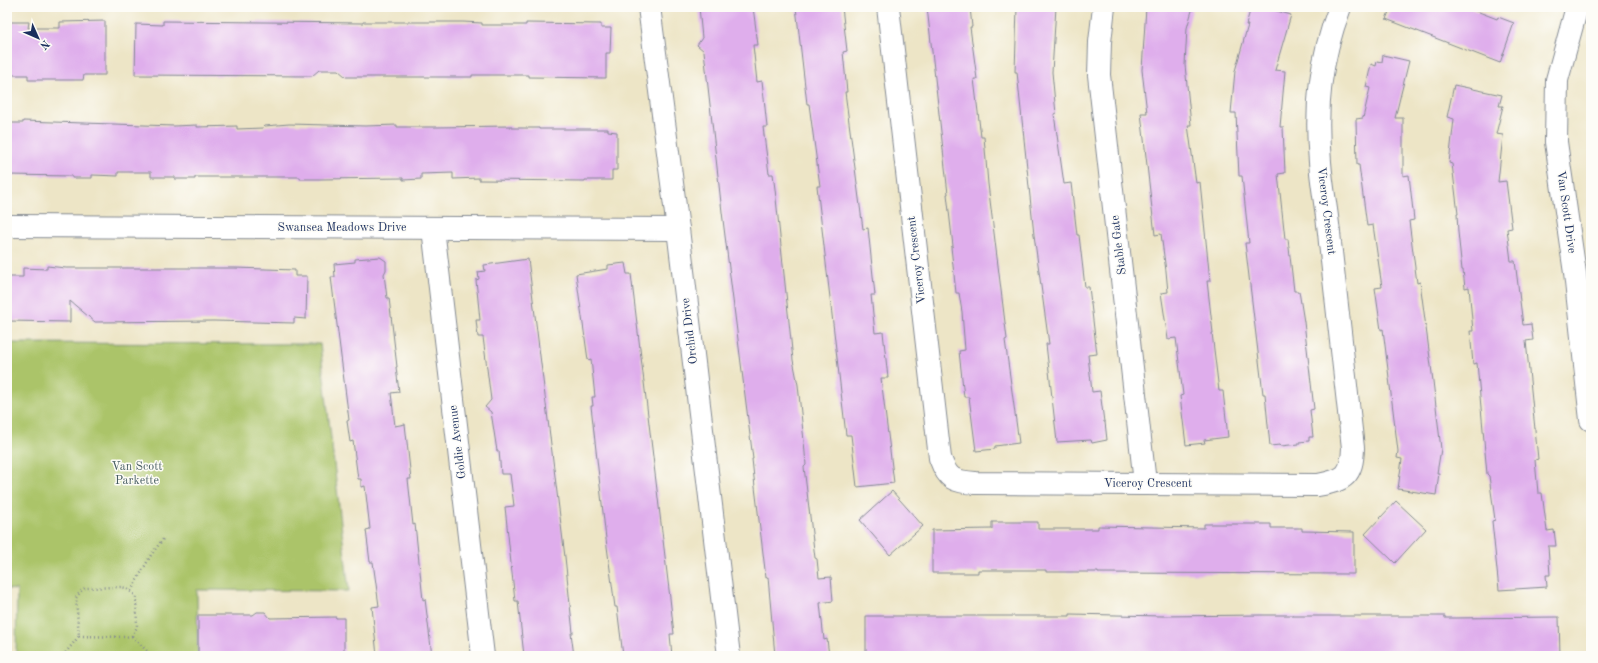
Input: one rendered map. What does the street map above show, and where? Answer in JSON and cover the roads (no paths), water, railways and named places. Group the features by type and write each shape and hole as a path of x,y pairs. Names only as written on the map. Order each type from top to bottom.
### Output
{"street":[{"name":"Orchid Drive","path":"649,7 678,229 729,656"},
{"name":"Viceroy Crescent","path":"888,7 940,458 948,475 958,482 975,484 1145,483 1318,485 1331,483 1343,477 1349,471 1352,463 1353,448 1330,236 1320,163 1318,134 1318,99 1322,68 1326,47 1340,7"},
{"name":"Stable Gate","path":"1104,7 1100,42 1099,75 1145,483"},
{"name":"Van Scott Drive","path":"1577,7 1557,80 1556,142 1583,272 1591,420"},
{"name":"Swansea Meadows Drive","path":"7,226 678,229"},
{"name":"Goldie Avenue","path":"433,228 483,656"}],"park label":[{"name":"Van Scott Parkette","path":"137,474"}]}
